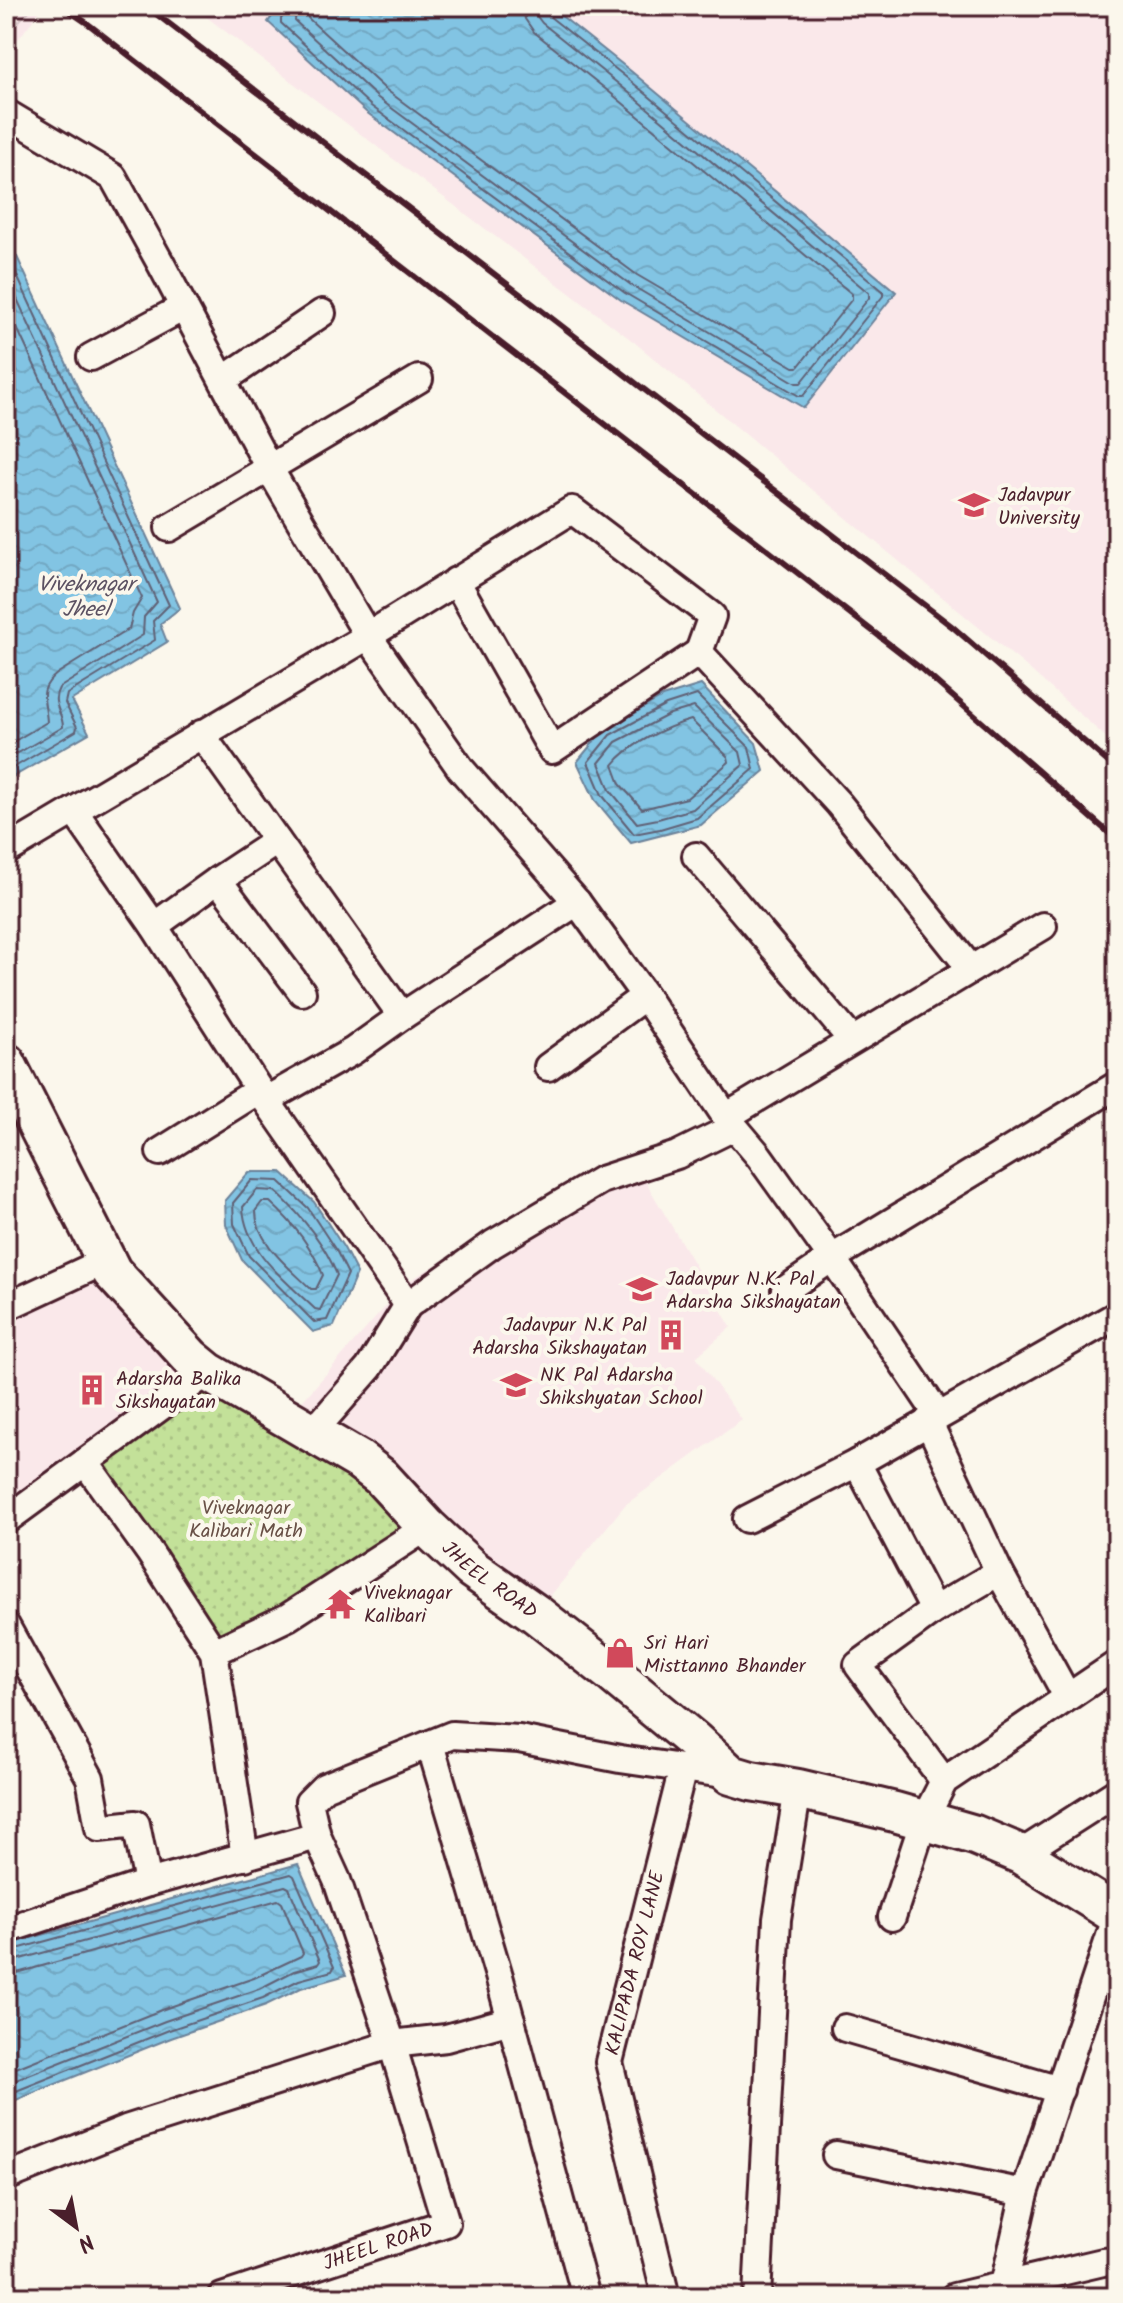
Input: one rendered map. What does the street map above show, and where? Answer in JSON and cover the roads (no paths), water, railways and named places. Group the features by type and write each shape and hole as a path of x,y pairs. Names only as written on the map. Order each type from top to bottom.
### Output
{"street":[{"path":"6,113 113,177 269,468 368,636 461,769 577,902 645,996 730,1122 759,1156 832,1258 933,1418 999,1572 1067,1696"},
{"path":"91,357 184,307"},
{"path":"223,380 322,313"},
{"path":"169,528 419,379"},
{"path":"6,851 368,636 456,581 572,510 712,616 699,652 552,750 456,581"},
{"path":"699,652 839,804 971,969"},
{"path":"201,734 402,1016"},
{"path":"74,811 154,926 263,1095 408,1305"},
{"path":"154,926 277,841"},
{"path":"696,856 852,1040"},
{"path":"218,880 302,992"},
{"path":"160,1152 263,1095 353,1051 577,902"},
{"path":"312,1433 369,1368 408,1305 493,1244 601,1180 677,1155 852,1040 1043,926"},
{"path":"548,1067 645,996"},
{"name":"JHEEL ROAD","path":"6,1063 105,1261 191,1358 208,1372 359,1460 381,1477 427,1527 472,1569 614,1675 731,1775 798,1789 975,1835 1020,1854 1117,1915"},
{"path":"785,1290 832,1258 1117,1085"},
{"path":"6,1307 105,1261"},
{"path":"747,1519 857,1463 1117,1315"},
{"path":"6,1520 208,1372"},
{"path":"85,1462 150,1553 214,1652 245,1857"},
{"path":"857,1463 934,1610"},
{"path":"214,1652 288,1617 427,1527"},
{"path":"944,1781 858,1665 934,1610 999,1572"},
{"path":"6,1626 90,1778 99,1828 136,1824 148,1883"},
{"path":"892,1917 924,1820 944,1781 1117,1664"},
{"path":"392,2044 337,1880 317,1836 309,1802 324,1787 452,1735 519,1739 620,1759 731,1775"},
{"path":"430,1744 511,2020 586,2297"},
{"name":"KALIPADA ROY LANE","path":"666,2297 609,2062 683,1768"},
{"path":"757,2297 777,1919 798,1789"},
{"path":"1020,1854 1117,1792"},
{"path":"6,1930 148,1883 317,1836"},
{"path":"1004,2285 1025,2193 1117,1915"},
{"path":"6,2177 126,2129 392,2044 446,2038 511,2020"},
{"path":"845,2028 1060,2090"},
{"name":"JHEEL ROAD","path":"222,2297 446,2223 392,2044"},
{"path":"836,2155 1025,2193"},
{"path":"954,2297 1117,2261"}],"water":[{"path":"280,6 549,6 896,292 804,408 621,300 366,112 268,22"},
{"name":"Viveknagar Jheel","path":"6,233 180,608 160,624 167,642 72,700 89,733 6,781"},
{"path":"701,685 756,743 764,771 701,825 631,843 595,800 577,762 604,729 662,697"},
{"path":"249,1172 281,1172 314,1202 344,1248 357,1273 334,1326 313,1332 242,1260 226,1225 225,1200"},
{"path":"298,1864 346,1975 301,1988 266,2005 171,2038 6,2104 6,1945"}],"railway":[{"path":"62,6 919,667 1117,840"},
{"path":"146,6 954,628 1117,770"}],"place":[{"name":"Jadavpur University","path":"974,505"},
{"name":"Jadavpur N.K. Pal Adarsha Sikshayatan","path":"642,1289"},
{"name":"Jadavpur N.K Pal Adarsha Sikshayatan","path":"671,1335"},
{"name":"NK Pal Adarsha Shikshyatan School","path":"516,1385"},
{"name":"Adarsha Balika Sikshayatan","path":"92,1390"},
{"name":"Viveknagar Kalibari","path":"340,1604"},
{"name":"Sri Hari Misttanno Bhander","path":"620,1653"}],"park label":[{"name":"Viveknagar Kalibari Math","path":"246,1518"}]}
